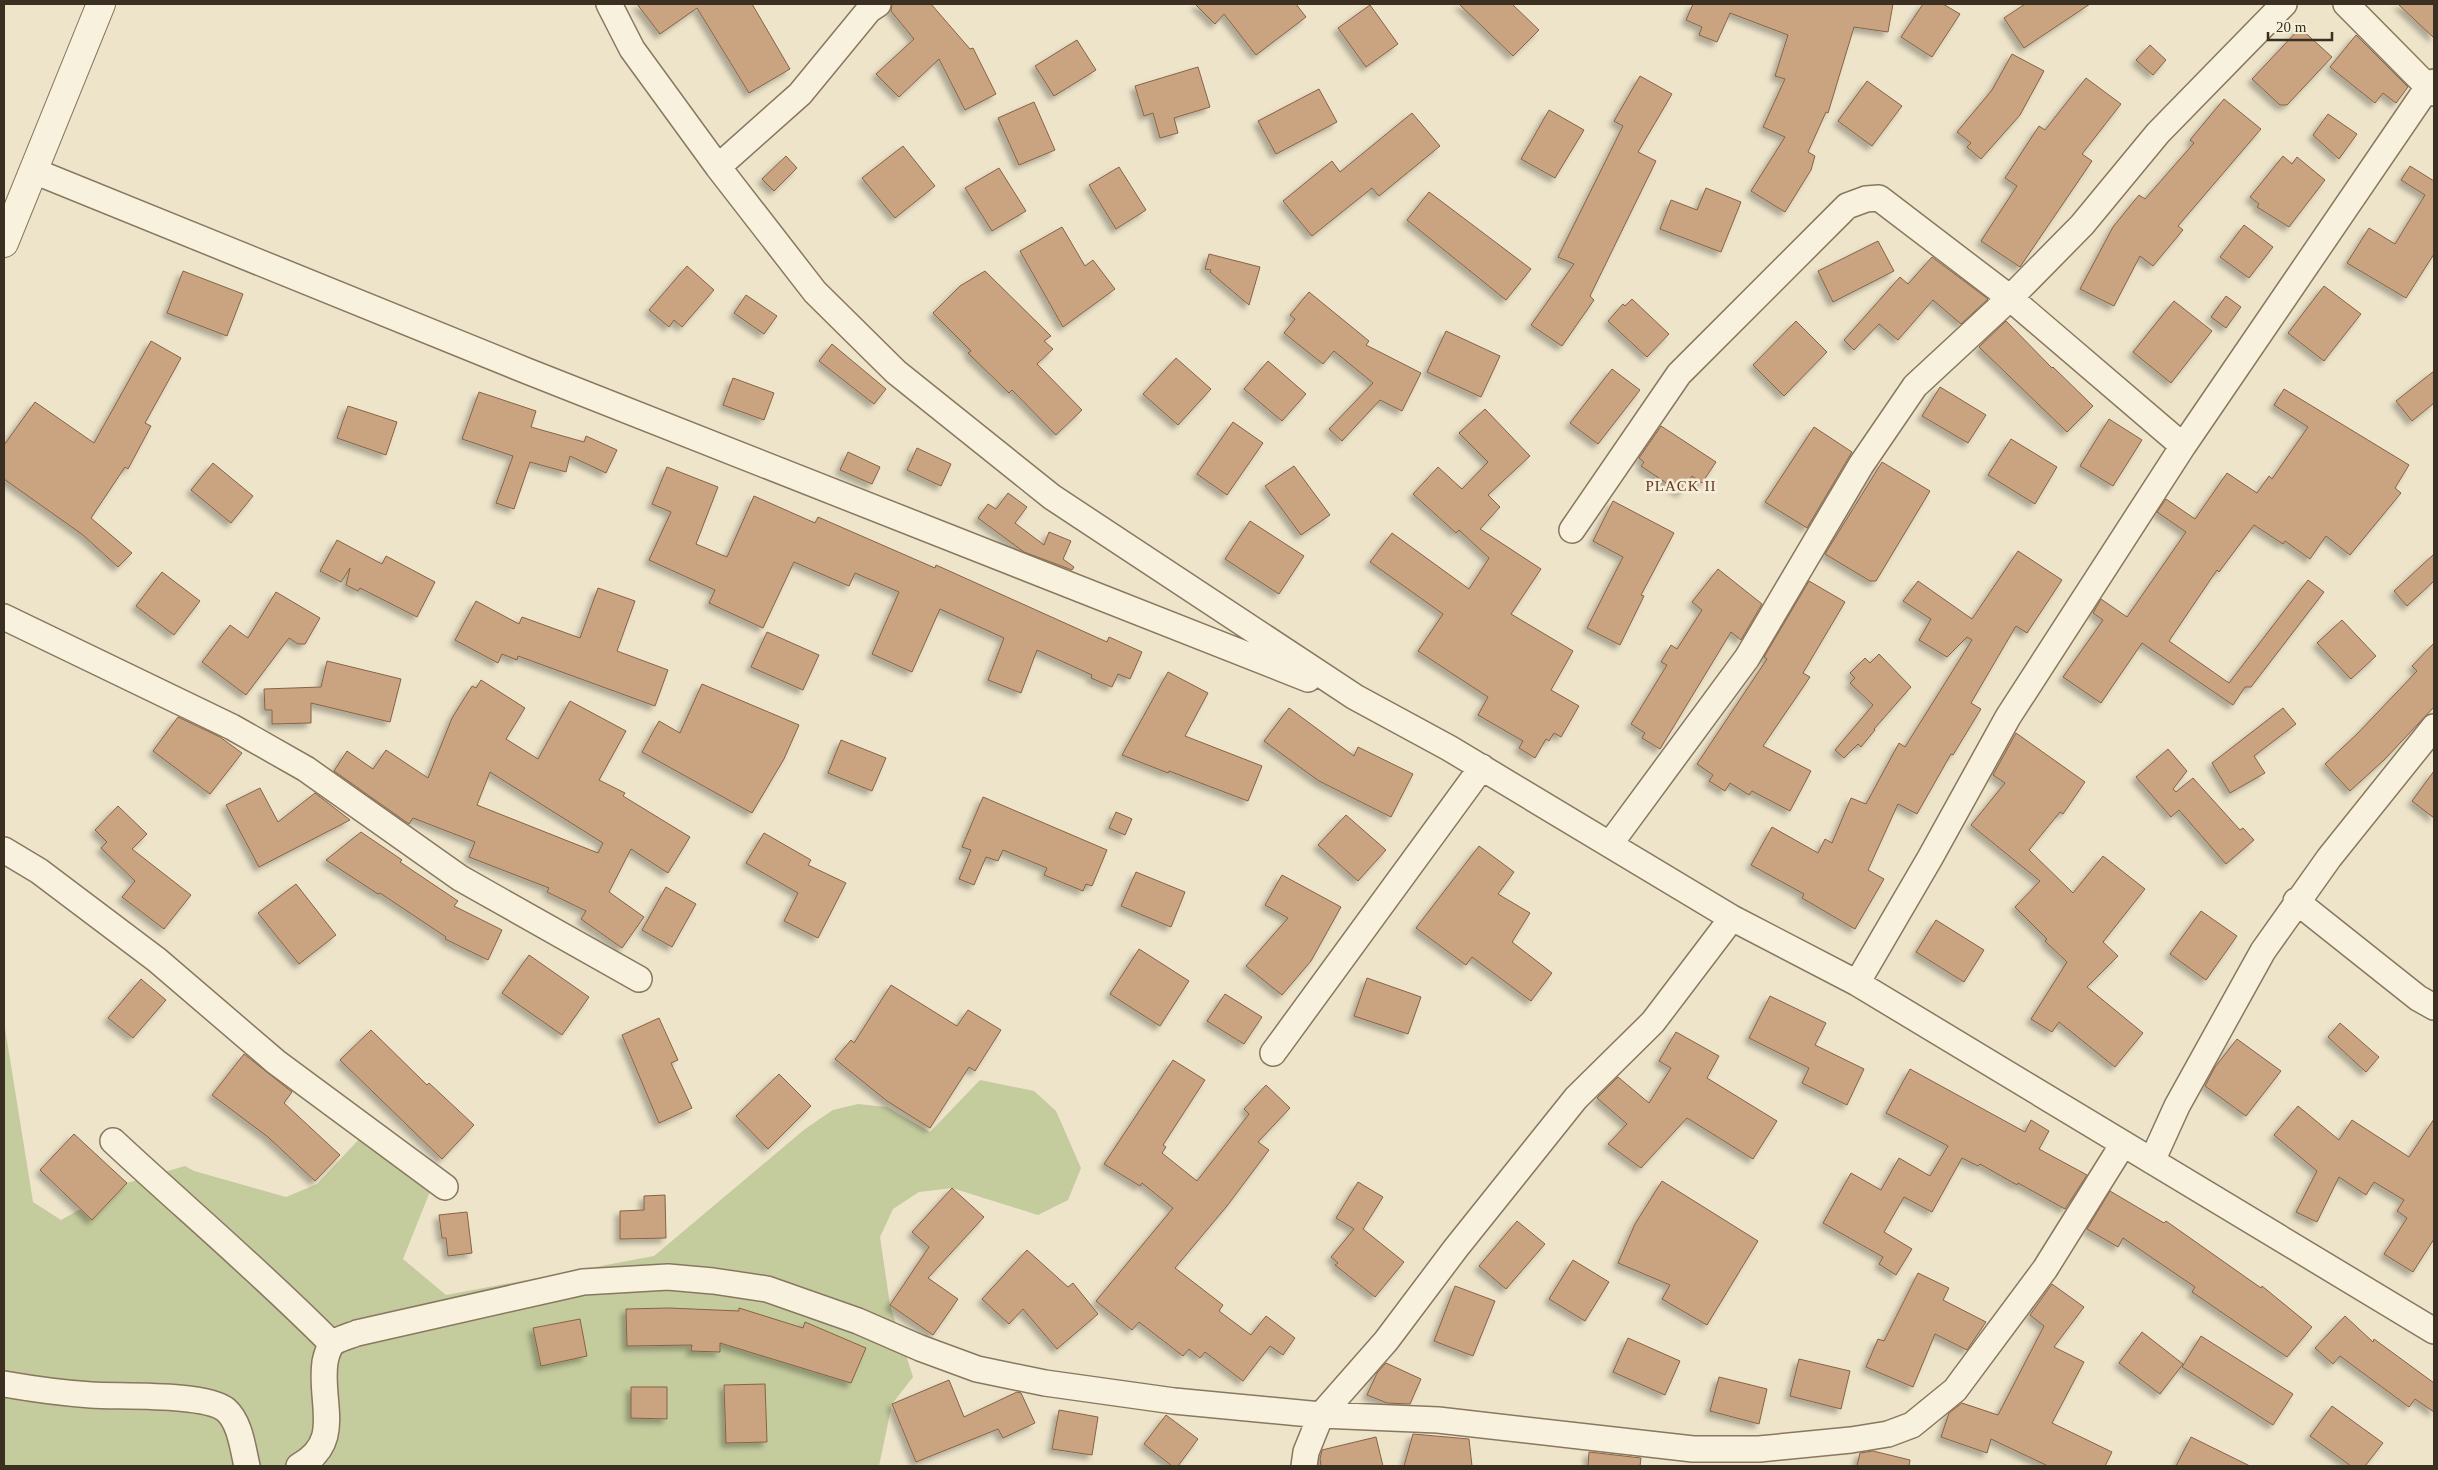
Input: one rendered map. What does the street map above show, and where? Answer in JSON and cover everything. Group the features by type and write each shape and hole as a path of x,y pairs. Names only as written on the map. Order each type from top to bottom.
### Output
{"street":[{"path":"4,243 101,4"},
{"path":"609,4 632,49 718,167 815,292 896,372 1052,497 1355,697 1482,767 1732,918 1857,983 2434,1331"},
{"path":"718,167 800,94 869,10 878,4"},
{"path":"1610,844 1746,658 1861,465 1915,386 2010,298 2082,225 2158,133 2284,4"},
{"path":"1857,983 1930,858 2008,717 2183,446 2432,87 2346,4"},
{"path":"34,171 518,368 1355,697"},
{"path":"1572,530 1679,374 1847,206 1866,199 1879,198 2010,298 2183,446"},
{"path":"4,617 232,727 269,747 306,769 460,878 639,979"},
{"path":"2152,1161 2177,1106 2263,951 2296,901 2434,727"},
{"path":"1273,1053 1482,767"},
{"path":"4,850 39,871 150,955 276,1062 445,1187"},
{"path":"2296,901 2418,998 2434,1007"},
{"path":"1304,1466 1306,1452 1321,1415 1386,1341 1456,1248 1576,1098 1653,1022 1732,918"},
{"path":"114,1141 197,1218 277,1288 332,1344"},
{"path":"299,1466 313,1459 322,1446 327,1431 323,1373 326,1356 332,1344 356,1333 583,1282 629,1278 713,1280 767,1289 858,1320 920,1348 977,1369 1045,1383 1174,1401 1321,1415 1438,1420 1693,1449 1759,1449 1851,1440 1888,1434 1912,1425 1955,1390 2045,1269 2123,1144"},
{"path":"4,1384 58,1392 163,1398 215,1404 225,1409 233,1418 247,1466"}],"green space":[{"path":"4,1022 33,1202 61,1220 127,1183 185,1166 194,1171 286,1197 317,1184 363,1135 433,1184 403,1259 446,1295 654,1256 805,1129 833,1110 858,1104 887,1107 930,1132 980,1080 1034,1091 1056,1111 1081,1168 1068,1200 1038,1215 952,1188 919,1192 893,1209 880,1237 890,1305 913,1377 892,1404 879,1466 4,1466"}],"building":[{"path":"637,4 752,4 790,69 749,93 697,8 660,34"},
{"path":"892,4 931,4 970,49 973,48 996,94 965,110 939,59 899,97 876,74 914,39 891,11"},
{"path":"1195,4 1296,4 1306,17 1256,55 1224,14 1215,24"},
{"path":"1459,4 1512,4 1539,30 1513,56"},
{"path":"1693,4 1893,4 1888,32 1854,27 1828,113 1826,112 1808,152 1815,156 1811,170 1785,212 1751,191 1785,137 1763,127 1785,79 1775,76 1788,35 1730,13 1717,42 1699,35 1702,27 1686,20"},
{"path":"1923,4 1943,4 1960,14 1932,57 1901,37"},
{"path":"2025,4 2090,4 2024,48 2004,18"},
{"path":"2398,4 2434,4 2434,38"},
{"path":"1370,5 1398,44 1366,67 1338,28"},
{"path":"2300,28 2332,57 2287,105 2280,105 2252,79"},
{"path":"2356,35 2408,87 2396,103 2383,93 2375,103 2330,67"},
{"path":"1077,40 1096,70 1054,96 1035,66"},
{"path":"2150,45 2166,60 2153,75 2136,60"},
{"path":"2012,54 2044,71 2020,115 1981,159 1967,147 1971,143 1957,132 1992,90"},
{"path":"1198,67 1210,107 1174,118 1178,133 1160,138 1153,113 1144,116 1135,86"},
{"path":"1640,76 1672,94 1638,152 1656,161 1590,296 1594,300 1562,346 1531,325 1574,264 1558,257 1623,126 1614,121"},
{"path":"2086,78 2121,104 2082,154 2092,161 2020,267 1981,241 2017,186 2005,178 2039,126 2045,130"},
{"path":"1867,81 1902,106 1872,146 1838,121"},
{"path":"1319,89 1337,122 1276,154 1258,121"},
{"path":"2224,99 2261,129 2178,226 2183,230 2153,266 2140,256 2114,306 2080,289 2113,227 2139,195 2145,199 2194,143 2190,140"},
{"path":"1034,102 1055,150 1019,165 998,118"},
{"path":"1549,110 1584,130 1555,178 1521,159"},
{"path":"1412,113 1440,146 1379,196 1372,188 1312,236 1283,201 1332,161 1340,172"},
{"path":"2328,114 2357,134 2339,159 2313,135"},
{"path":"903,146 935,186 895,218 862,178"},
{"path":"786,156 797,168 774,191 762,179"},
{"path":"2283,156 2292,164 2297,157 2325,180 2289,227 2257,207 2259,204 2250,197"},
{"path":"2410,166 2434,181 2434,254 2406,298 2347,263 2369,228 2395,244 2425,195 2401,180"},
{"path":"1119,167 1146,210 1116,229 1089,185"},
{"path":"999,168 1026,211 992,231 965,188"},
{"path":"1706,188 1741,202 1721,252 1660,229 1671,200 1697,210"},
{"path":"1429,192 1531,269 1506,300 1407,220"},
{"path":"2244,225 2273,247 2249,278 2220,257"},
{"path":"1062,227 1085,266 1093,260 1115,289 1063,327 1020,251"},
{"path":"1878,241 1894,271 1833,302 1818,271"},
{"path":"1209,254 1260,267 1249,305 1210,272 1211,270 1205,269"},
{"path":"1932,257 1988,299 1961,324 1933,300 1898,340 1879,324 1854,350 1844,340 1900,277 1908,284"},
{"path":"687,266 714,290 682,327 674,320 669,327 649,310"},
{"path":"183,271 243,294 227,336 167,313"},
{"path":"985,271 1051,336 1044,341 1053,349 1037,364 1082,410 1056,435 1012,390 1009,393 968,353 971,351 933,313 960,286"},
{"path":"2324,286 2361,314 2324,361 2288,333"},
{"path":"1309,292 1369,341 1366,345 1421,373 1402,411 1380,400 1342,441 1329,429 1373,383 1334,351 1323,364 1284,333 1295,319 1290,315"},
{"path":"746,295 777,316 764,334 734,313"},
{"path":"2226,296 2241,307 2226,328 2211,317"},
{"path":"1632,299 1669,334 1647,357 1608,321 1623,304 1625,306"},
{"path":"2174,301 2212,331 2171,383 2133,352"},
{"path":"1796,321 1827,352 1784,396 1753,365"},
{"path":"2006,321 2093,406 2067,432 1979,347"},
{"path":"1446,331 1500,356 1481,397 1427,372"},
{"path":"151,341 181,358 145,423 151,426 128,469 125,467 91,518 132,553 118,567 83,535 4,479 4,445 35,402 94,443"},
{"path":"832,344 886,389 874,404 819,361"},
{"path":"1176,358 1211,389 1178,425 1143,394"},
{"path":"1268,361 1306,394 1282,421 1244,389"},
{"path":"1612,369 1640,390 1598,444 1570,423"},
{"path":"2434,371 2434,403 2412,421 2396,401"},
{"path":"733,378 774,393 764,420 723,405"},
{"path":"1940,387 1986,415 1968,443 1922,416"},
{"path":"2284,389 2409,465 2395,488 2401,493 2350,555 2326,536 2310,559 2285,541 2283,544 2254,525 2219,572 2217,570 2169,641 2229,683 2308,580 2324,592 2251,687 2245,687 2233,705 2142,643 2101,703 2063,677 2103,620 2093,613 2101,599 2127,617 2186,532 2157,512 2166,499 2195,519 2227,473 2257,493 2269,476 2272,479 2308,427 2274,405"},
{"path":"479,392 536,411 531,427 584,442 586,436 617,450 606,473 570,456 566,472 530,462 514,509 496,503 513,456 462,439"},
{"path":"348,406 397,422 386,455 337,438"},
{"path":"1485,409 1530,456 1488,495 1500,507 1480,529 1541,569 1511,614 1573,651 1551,690 1579,706 1561,737 1554,733 1549,741 1546,739 1535,758 1519,748 1523,741 1478,715 1488,697 1418,651 1443,614 1370,562 1392,533 1469,589 1489,558 1459,530 1456,533 1413,494 1438,467 1462,489 1488,462 1459,433"},
{"path":"2109,419 2142,440 2113,486 2080,466"},
{"path":"1233,422 1263,443 1227,495 1197,474"},
{"path":"1661,426 1716,462 1702,483 1692,476 1681,493 1641,466 1644,462 1639,458"},
{"path":"1814,427 1852,452 1807,528 1765,502"},
{"path":"2011,439 2057,467 2035,504 1988,475"},
{"path":"917,448 951,464 941,486 907,470"},
{"path":"848,452 880,467 872,484 840,470"},
{"path":"1882,462 1930,491 1876,581 1870,581 1825,554"},
{"path":"213,463 253,496 231,523 191,490"},
{"path":"1294,466 1330,515 1301,535 1265,486"},
{"path":"667,467 718,487 696,544 727,557 754,496 815,523 818,517 935,568 936,565 1107,642 1109,637 1142,652 1130,679 1118,674 1112,687 1091,678 1092,675 1037,650 1021,693 988,680 1004,638 940,609 912,672 872,654 899,592 855,573 849,586 794,562 763,628 709,603 715,590 649,560 671,512 652,504"},
{"path":"1008,493 1027,507 1015,523 1044,545 1049,532 1071,541 1063,559 1074,567 1072,570 1024,552 978,518 988,504 996,509"},
{"path":"1613,501 1674,533 1641,595 1644,596 1620,645 1587,628 1623,557 1593,541"},
{"path":"1250,521 1304,556 1279,594 1225,559"},
{"path":"337,540 382,564 386,556 435,582 417,617 360,588 358,591 346,585 350,568 341,582 320,571"},
{"path":"2018,551 2062,580 2027,633 2016,626 1971,703 1981,709 1953,755 1951,754 1917,814 1898,804 1868,870 1884,879 1855,929 1802,898 1804,894 1751,865 1772,827 1818,853 1825,839 1832,843 1851,798 1866,804 1899,743 1905,747 1972,640 1967,637 1947,657 1919,640 1931,619 1903,601 1918,581 1972,619"},
{"path":"2434,554 2434,581 2407,606 2394,591"},
{"path":"1718,569 1762,604 1741,640 1731,632 1660,749 1642,738 1645,733 1631,724 1667,665 1661,662 1671,645 1677,649 1702,610 1692,602"},
{"path":"162,572 200,601 174,635 136,606"},
{"path":"1809,581 1845,602 1803,673 1810,677 1763,746 1811,771 1790,811 1752,791 1749,795 1730,783 1725,791 1709,781 1713,775 1697,764 1767,659 1764,657"},
{"path":"598,588 635,601 617,651 668,670 655,706 518,656 517,660 502,654 498,663 455,640 476,601 519,624 522,617 580,638"},
{"path":"276,592 320,618 305,644 298,644 289,638 246,695 202,662 230,625 248,638"},
{"path":"2342,620 2376,656 2351,679 2317,643"},
{"path":"767,632 819,655 803,690 751,667"},
{"path":"2434,643 2434,707 2384,760 2350,791 2325,764 2357,734 2417,671 2412,666"},
{"path":"1879,654 1911,687 1874,729 1861,747 1858,744 1844,758 1835,750 1873,705 1850,683 1855,678 1850,673 1865,658 1870,663"},
{"path":"327,661 401,679 390,722 311,703 311,723 272,724 272,710 265,710 264,689 321,687"},
{"path":"1168,672 1208,693 1185,736 1262,766 1248,801 1122,755"},
{"path":"481,680 525,708 506,739 538,759 570,701 626,731 599,780 625,793 623,796 690,837 668,873 631,849 609,892 644,917 622,948 581,919 586,911 547,892 549,888 469,857 475,842 413,818 409,824 334,771 347,751 373,769 386,750 428,778 452,718 472,686 476,688","holes":["490,772 603,843 598,853 477,805"]},
{"path":"702,684 799,725 784,759 752,813 642,752 659,721 680,733"},
{"path":"1289,708 1354,756 1358,747 1413,774 1391,817 1319,781 1264,741"},
{"path":"2283,708 2296,724 2254,756 2265,773 2230,793 2212,763"},
{"path":"178,717 220,737 242,753 210,794 153,751"},
{"path":"2016,733 2085,782 2063,814 2060,812 2029,850 2073,893 2103,856 2145,889 2103,942 2118,956 2087,987 2143,1033 2115,1067 2059,1022 2052,1032 2031,1019 2067,962 2045,941 2047,939 2015,907 2040,881 1971,825 2005,783 1993,775"},
{"path":"841,740 886,758 872,791 828,773"},
{"path":"2168,749 2187,771 2173,789 2176,792 2193,778 2240,830 2243,828 2254,840 2226,864 2179,810 2171,817 2136,777"},
{"path":"2434,771 2434,818 2412,801"},
{"path":"260,788 278,822 315,793 350,820 259,867 226,805"},
{"path":"983,797 1107,850 1092,886 1086,884 1083,891 1044,875 1047,868 1003,850 998,861 986,857 974,885 959,879 971,850 962,847"},
{"path":"118,806 147,834 132,849 191,895 164,929 122,897 135,881 101,848 107,842 95,830"},
{"path":"1116,812 1132,819 1125,835 1109,828"},
{"path":"1346,815 1386,850 1358,881 1318,845"},
{"path":"361,832 402,860 400,862 458,901 454,906 502,930 488,960 445,939 446,937 380,893 378,894 326,860"},
{"path":"764,833 811,860 808,865 846,883 818,938 784,921 798,893 746,863"},
{"path":"1479,846 1514,872 1498,894 1530,913 1512,942 1552,973 1531,1001 1472,957 1466,965 1416,928"},
{"path":"1136,872 1185,892 1171,927 1121,906"},
{"path":"1282,875 1341,907 1311,961 1282,995 1246,966 1288,918 1265,905"},
{"path":"296,884 336,935 299,964 258,913"},
{"path":"666,887 696,904 672,947 642,930"},
{"path":"2201,911 2237,936 2206,980 2170,954"},
{"path":"1936,920 1984,950 1964,982 1916,952"},
{"path":"1139,949 1189,981 1160,1026 1110,994"},
{"path":"529,955 589,997 562,1035 502,993"},
{"path":"1367,978 1421,997 1408,1034 1354,1016"},
{"path":"141,979 166,1000 133,1038 108,1018"},
{"path":"891,985 957,1026 968,1010 1001,1030 975,1071 969,1067 930,1128 887,1101 835,1059 851,1040 854,1043"},
{"path":"1225,994 1262,1017 1244,1044 1207,1021"},
{"path":"1770,996 1826,1023 1815,1045 1864,1069 1847,1105 1802,1083 1809,1068 1749,1038"},
{"path":"659,1018 678,1060 671,1063 692,1108 659,1123 622,1035"},
{"path":"2340,1023 2379,1057 2366,1072 2328,1037"},
{"path":"371,1030 427,1085 429,1083 474,1125 442,1159 340,1060"},
{"path":"1676,1032 1719,1056 1707,1078 1777,1121 1753,1159 1687,1118 1641,1168 1608,1144 1627,1124 1597,1098 1618,1077 1649,1103 1671,1068 1659,1061"},
{"path":"2237,1039 2281,1071 2246,1116 2205,1086 2215,1067"},
{"path":"244,1054 292,1092 284,1103 340,1155 315,1181 268,1137 212,1095"},
{"path":"1173,1060 1205,1080 1163,1145 1166,1147 1162,1153 1197,1181 1249,1114 1244,1109 1266,1085 1290,1108 1258,1142 1269,1150 1227,1206 1175,1268 1223,1305 1219,1311 1251,1335 1266,1316 1295,1338 1283,1355 1270,1346 1243,1381 1205,1352 1200,1358 1189,1349 1183,1356 1139,1322 1132,1330 1096,1301 1173,1208 1142,1183 1140,1186 1104,1164"},
{"path":"1910,1069 2025,1132 2031,1120 2049,1131 2039,1149 2087,1175 2065,1209 1980,1164 1978,1166 1962,1158 1932,1212 1904,1197 1884,1232 1912,1249 1896,1275 1879,1264 1883,1257 1823,1223 1851,1173 1881,1190 1899,1158 1930,1176 1948,1146 1886,1113"},
{"path":"779,1074 811,1106 768,1149 736,1116"},
{"path":"2298,1106 2339,1140 2352,1120 2409,1157 2434,1119 2434,1239 2413,1272 2384,1254 2407,1218 2397,1211 2404,1200 2374,1182 2366,1195 2339,1177 2317,1222 2296,1212 2317,1171 2274,1135"},
{"path":"74,1134 127,1183 92,1220 40,1170"},
{"path":"1662,1181 1758,1241 1707,1325 1662,1299 1670,1285 1618,1263 1635,1224"},
{"path":"1358,1182 1383,1197 1363,1229 1404,1262 1375,1297 1335,1265 1338,1263 1331,1257 1354,1229 1336,1218"},
{"path":"952,1188 984,1217 928,1278 958,1299 933,1335 890,1305 929,1247 912,1232"},
{"path":"2110,1191 2164,1223 2166,1221 2261,1288 2262,1286 2312,1327 2287,1357 2192,1292 2195,1287 2123,1238 2118,1247 2087,1229"},
{"path":"665,1195 666,1238 620,1239 620,1211 644,1210 644,1196"},
{"path":"467,1212 472,1253 448,1256 446,1238 442,1238 439,1215"},
{"path":"1517,1221 1545,1244 1506,1289 1479,1266"},
{"path":"1027,1250 1068,1287 1073,1283 1098,1314 1057,1349 1023,1309 1009,1324 982,1299"},
{"path":"1573,1260 1609,1282 1585,1321 1549,1299"},
{"path":"1918,1273 1949,1288 1943,1300 1986,1322 1967,1350 1935,1334 1913,1387 1866,1367 1878,1339 1884,1341"},
{"path":"2052,1284 2084,1307 2054,1347 2084,1362 2052,1423 2112,1452 2105,1466 2048,1466 1991,1439 1987,1453 1941,1437 1949,1413 1962,1403 1998,1415 2044,1326 2030,1315"},
{"path":"1455,1286 1495,1301 1473,1356 1434,1341"},
{"path":"669,1308 739,1311 739,1308 803,1328 805,1322 866,1348 851,1383 720,1343 720,1352 691,1351 692,1345 627,1346 626,1309"},
{"path":"2345,1316 2373,1342 2374,1339 2434,1383 2434,1412 2415,1399 2409,1407 2340,1356 2333,1364 2315,1348"},
{"path":"580,1319 587,1356 541,1366 533,1328"},
{"path":"2142,1332 2183,1364 2160,1394 2119,1363"},
{"path":"2201,1336 2293,1394 2273,1425 2182,1367"},
{"path":"1628,1338 1680,1361 1665,1395 1613,1372"},
{"path":"1799,1359 1850,1371 1841,1409 1790,1396"},
{"path":"1386,1363 1421,1379 1410,1404 1387,1403 1367,1395 1377,1373"},
{"path":"1719,1377 1767,1389 1759,1424 1710,1411"},
{"path":"949,1380 964,1417 1017,1392 1021,1393 1035,1423 1003,1438 998,1429 916,1462 892,1404"},
{"path":"765,1384 767,1442 726,1443 724,1385"},
{"path":"631,1387 667,1387 667,1419 631,1418"},
{"path":"2332,1406 2383,1443 2365,1466 2351,1466 2310,1436"},
{"path":"1059,1410 1098,1417 1092,1455 1052,1449"},
{"path":"1166,1415 1198,1439 1178,1466 1172,1466 1144,1444"},
{"path":"1413,1434 1469,1439 1472,1466 1404,1466"},
{"path":"1376,1437 1383,1466 1321,1466 1322,1450"},
{"path":"2191,1437 2250,1466 2176,1466"},
{"path":"1873,1451 1910,1460 1909,1466 1857,1466 1860,1453"},
{"path":"1589,1452 1641,1458 1640,1466 1588,1466"}],"district":[{"name":"PLACK II","path":"1681,486"}]}
